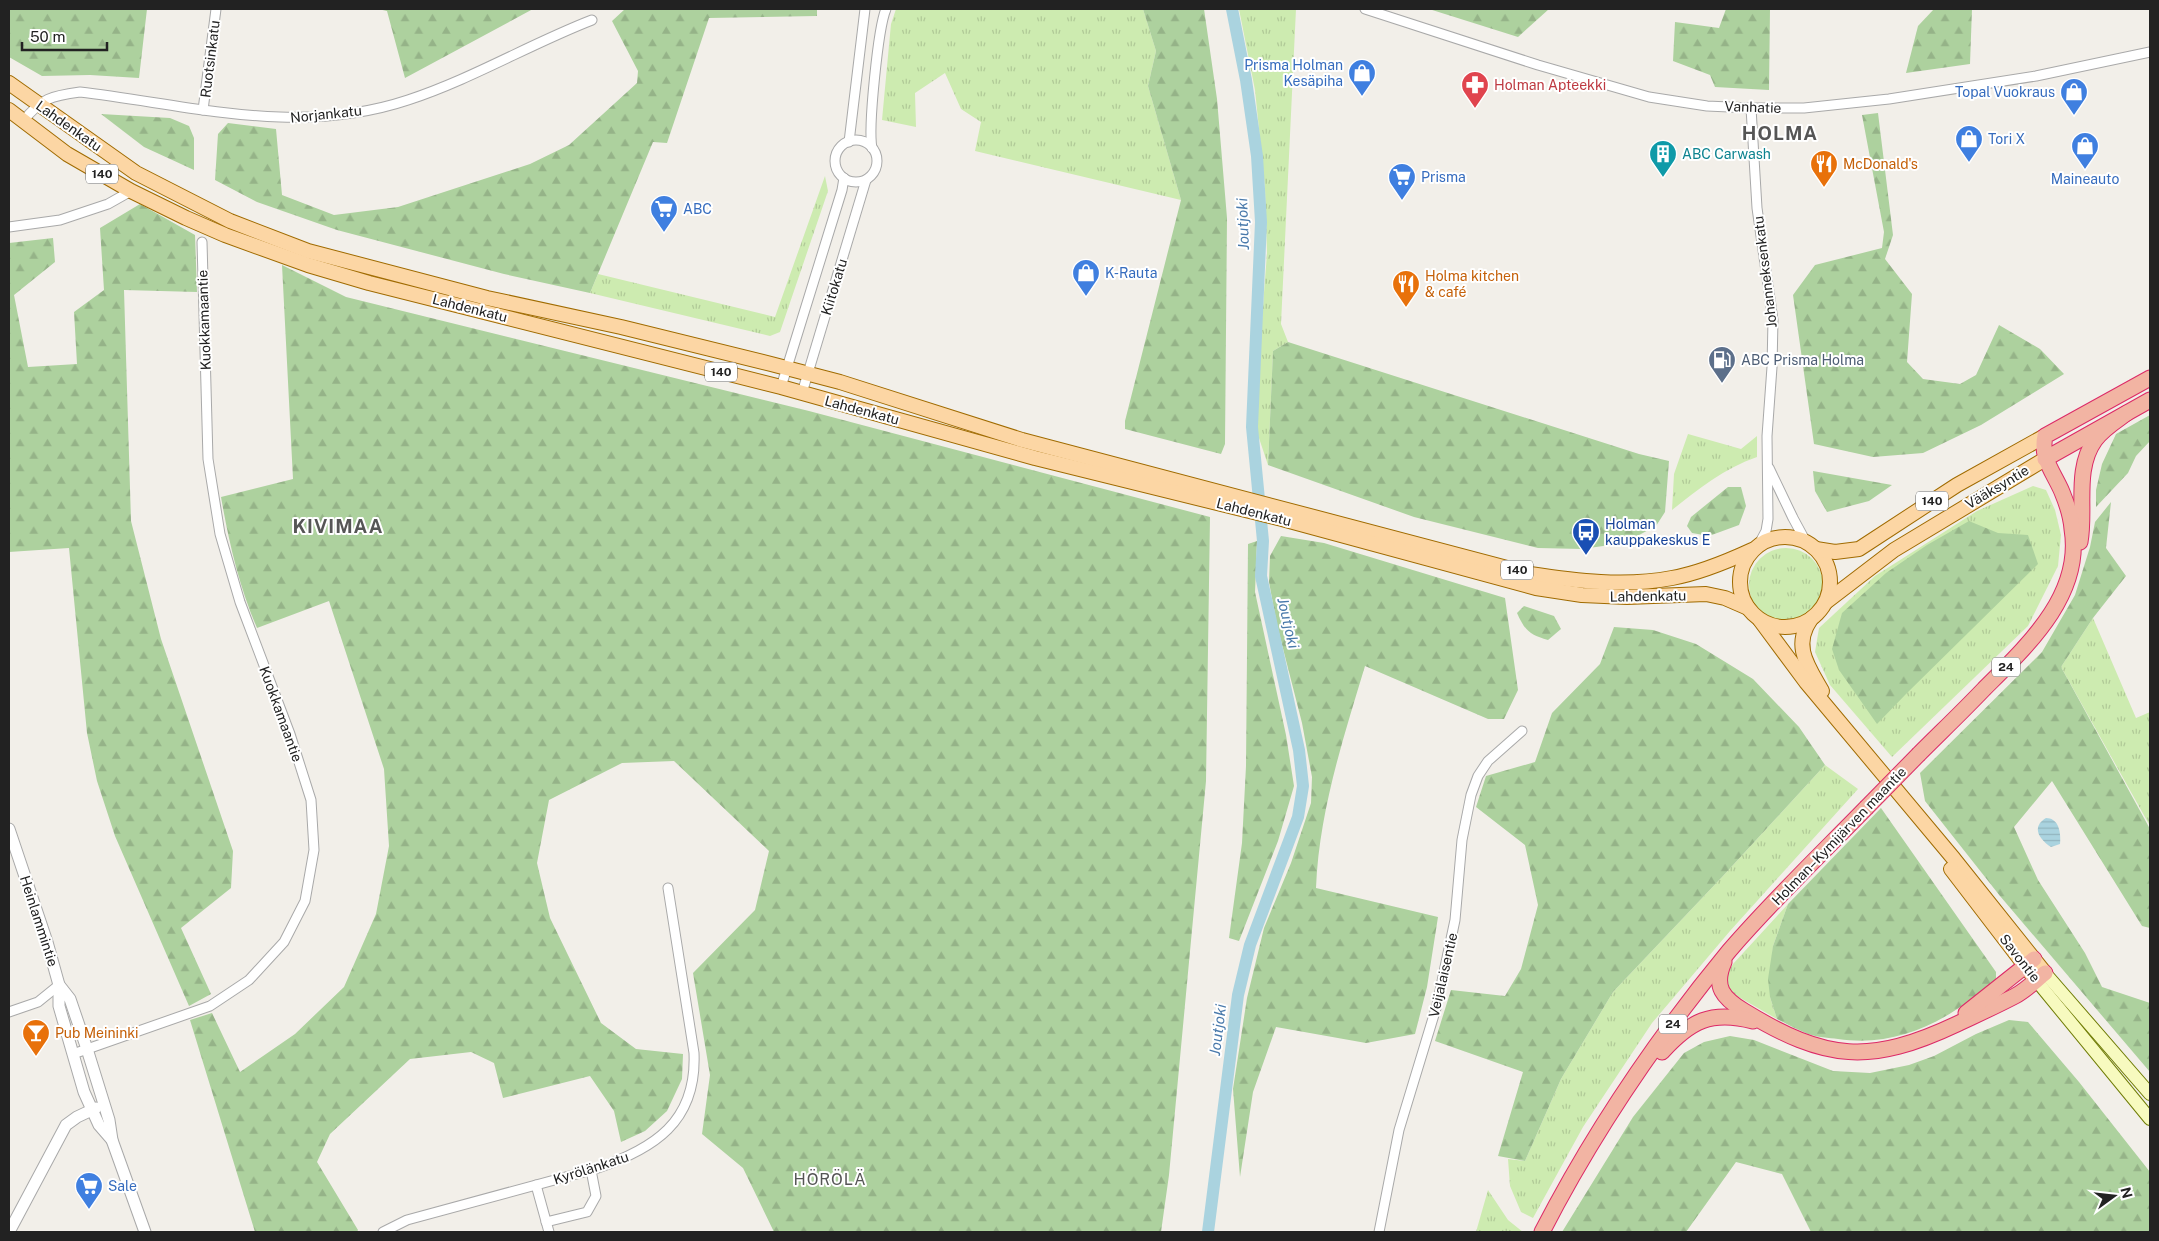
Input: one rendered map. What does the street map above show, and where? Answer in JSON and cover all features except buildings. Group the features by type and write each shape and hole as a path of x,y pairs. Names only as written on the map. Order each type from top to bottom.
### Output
{"highway":[{"name":"Vääksyntie","path":"2045,436 2150,378"},
{"name":"Vääksyntie","path":"2045,459 2150,400"},
{"name":"24","path":"2073,565 2081,534 2083,478 2086,458 2099,435 2127,413"},
{"name":"Holman–Kymijärven maantie","path":"1542,1232 1621,1099 1664,1035 1729,952 1866,808 2012,662 2057,604 2073,565 2074,548 2071,522 2062,493 2045,459 2043,445 2045,436"},
{"path":"1729,952 1719,977 1722,993 1739,1008 1767,1025 1811,1045 1853,1052 1897,1048 1921,1040 2017,995 2041,976"},
{"path":"1945,1030 2030,963"},
{"path":"1621,1099 1673,1040 1695,1023 1717,1016 1730,1016 1767,1025"}],"main road":[{"name":"Lahdenkatu","path":"9,83 136,173 180,198 230,222 308,251 417,281 539,310 621,326 787,368 981,428 1219,498"},
{"name":"Lahdenkatu","path":"9,110 67,154 131,191 225,235 308,265 360,280 781,387 1035,458 1219,498 1530,574 1562,579 1596,582 1671,578 1701,571 1755,547"},
{"name":"Vääksyntie","path":"1811,545 1835,552 1859,549 1957,485 2045,436"},
{"name":"Vääksyntie","path":"1826,602 1894,550 2045,459"},
{"name":"Lahdenkatu","path":"1282,514 1442,564 1536,588 1582,595 1627,598 1706,594 1725,598 1748,608"},
{"name":"140","path":"1760,620 1748,608 1740,590 1741,569 1755,547 1780,536 1790,536 1811,545"},
{"path":"1811,545 1826,562 1830,573 1830,584 1826,602"},
{"name":"140","path":"1811,619 1826,602"},
{"path":"1760,620 1770,624 1789,627 1797,626 1811,619"},
{"name":"Savontie","path":"1811,619 1802,634 1806,663 1842,726"},
{"name":"Savontie","path":"1760,620 1806,682 1954,858 2030,963 2150,1094"},
{"name":"Savontie","path":"2041,976 2150,1119"}],"street":[{"name":"Ruotsinkatu","path":"204,110 216,9"},
{"path":"849,142 865,9"},
{"path":"872,148 871,128 881,27 886,9"},
{"name":"Vanhatie","path":"1365,9 1538,65 1649,97 1707,106 1804,108 1889,99 2036,76 2150,52"},
{"name":"Norjankatu","path":"23,121 37,104 60,95 80,92 271,118 308,119 370,110 407,101 443,88 564,31 592,20"},
{"name":"Johanneksenkatu","path":"1751,108 1758,208 1773,320 1767,436 1768,519 1766,531 1755,547"},
{"path":"862,141 872,148 876,153 877,166 871,176 866,180 855,182 844,178 836,167 836,160 840,149 849,142 862,141"},
{"name":"Kiitokatu","path":"781,387 842,190 844,178"},
{"name":"Kiitokatu","path":"802,393 866,180"},
{"path":"9,227 60,220 108,204 131,191"},
{"name":"Kuokkamaantie","path":"73,1054 210,1006 248,980 284,942 305,901 314,850 312,800 290,734 240,602 220,534 208,459 202,242"},
{"name":"Johanneksenkatu","path":"1768,465 1793,518 1811,545"},
{"name":"Veijalaisentie","path":"1379,1232 1399,1130 1439,995 1455,920 1462,840 1471,794 1478,776 1488,760 1522,731"},
{"name":"Heinlammintie","path":"9,828 47,942 59,985 59,1006 91,1110 99,1125 112,1140"},
{"name":"Kyrölänkatu","path":"383,1232 407,1220 592,1170 622,1160 658,1138 679,1118 686,1105 695,1074 694,1053 668,888"},
{"path":"9,1012 38,1002 59,985"},
{"name":"Heinlammintie","path":"59,985 70,999 105,1105 112,1140 145,1232"},
{"path":"9,1232 66,1125 76,1117 105,1105"},
{"path":"546,1222 587,1212 596,1196 592,1170"},
{"path":"536,1185 549,1232"}],"green space":[{"path":"9,9 147,9 139,78 90,75 42,76 9,57"},
{"path":"378,9 533,9 405,78 387,11"},
{"path":"625,9 817,9 817,16 709,18 667,143 653,142 590,293 504,274 337,230 257,202 215,180 218,134 228,123 276,129 282,195 334,215 398,207 530,164 569,145 637,83 638,71 612,21"},
{"path":"896,9 1143,9 1156,51 1148,86 1181,200 975,151 981,122 961,109 945,73 915,93 916,127 882,120 891,24"},
{"path":"1143,9 1204,9 1217,99 1227,218 1225,444 1221,454 1125,429 1125,421 1181,200 1148,86 1156,51"},
{"path":"1239,9 1296,9 1281,324 1288,342 1273,351 1268,465 1256,429 1267,253 1265,188 1255,90"},
{"path":"1429,9 1549,9 1518,37"},
{"path":"1726,9 1770,9 1769,90 1715,87 1710,75 1673,61 1675,22 1719,28"},
{"path":"1934,9 1972,9 1970,64 1906,73 1918,26"},
{"path":"1878,113 1893,235 1885,259 1912,294 1907,362 1923,379 1960,384 1976,375 1999,325 2040,349 2064,374 1981,425 1923,453 1873,457 1814,444 1793,295 1815,265 1882,248 1884,232 1862,115"},
{"path":"101,114 170,118 189,126 194,138 194,170 144,147"},
{"path":"825,176 828,191 780,332 770,336 590,293 598,274 775,317"},
{"path":"140,204 195,235 197,292 124,290 131,521 161,639 233,851 231,888 181,928 211,994 189,1006 115,836 97,781 87,733 69,548 9,552 9,243 53,238 55,262 14,295 28,367 77,364 74,312 104,290 100,228"},
{"path":"282,265 346,297 809,411 1210,517 1206,781 1169,1175 1161,1232 774,1232 743,1168 702,1134 710,1075 693,973 755,910 769,851 674,761 622,763 549,800 537,863 550,918 601,1023 636,1049 683,1054 682,1079 667,1111 645,1131 621,1142 614,1111 590,1076 503,1098 494,1063 471,1052 410,1059 330,1134 317,1162 358,1230 357,1232 255,1232 190,1020 212,1013 240,1072 295,1034 344,987 376,914 389,846 384,769 329,601 257,628 240,580 224,514 221,497 293,479"},
{"path":"1288,342 1639,454 1669,461 1665,512 1656,526 1624,543 1582,549 1538,548 1414,517 1268,465 1273,351"},
{"path":"2150,415 2150,441 2136,456 2128,473 2096,507 2096,490 2102,464 2116,434"},
{"path":"1688,434 1741,449 1757,436 1757,457 1723,473 1672,510 1674,474"},
{"path":"1813,471 1892,485 1869,501 1827,512 1815,491"},
{"path":"2033,486 2046,490 2055,510 2061,535 2058,566 2028,626 1892,757 1830,685 1815,652 1819,628 1875,576 1977,511"},
{"path":"1728,487 1741,487 1746,506 1739,525 1709,536 1692,533 1687,526 1691,517"},
{"path":"2111,502 2106,548 2126,576 2093,618 2061,667 2150,829 2150,928 2142,926 2052,781 2014,827 2038,880 2085,953 2102,987 2150,1003 2150,1072 2000,896 1925,801 1920,773 2042,652 2075,595 2090,547 2095,522"},
{"path":"1969,521 1998,533 2028,535 2038,564 1877,724 1839,670 1832,649 1842,613 1886,573 1927,545"},
{"path":"1281,536 1324,543 1505,598 1518,690 1504,719 1488,719 1365,666 1333,776 1322,832 1316,888 1438,917 1427,987 1415,1034 1366,1043 1276,1027 1253,1092 1240,1177 1233,1089 1247,998 1264,928 1291,863 1311,803 1312,777 1302,723 1277,625 1269,582 1270,556"},
{"path":"1257,541 1255,592 1286,735 1294,786 1278,841 1239,941 1229,938 1242,843 1246,766 1248,544"},
{"path":"1786,548 1800,551 1812,559 1820,571 1823,585 1820,599 1812,611 1800,619 1786,622 1772,619 1760,611 1752,599 1749,585 1752,571 1760,559 1772,551"},
{"path":"1524,606 1554,616 1561,629 1548,640 1532,634 1523,624 1517,613"},
{"path":"2093,618 2136,718 2150,712 2150,826 2061,667"},
{"path":"1614,627 1653,630 1696,644 1753,679 1799,727 1825,765 1613,992 1561,1079 1525,1161 1498,1156 1523,1072 1435,1041 1451,990 1505,996 1521,969 1538,905 1525,845 1476,807 1486,776 1535,762 1552,713 1600,664"},
{"path":"1825,765 1858,789 1730,931 1652,1023 1583,1127 1533,1218 1521,1212 1510,1186 1508,1159 1525,1161 1561,1079 1613,992"},
{"path":"1881,808 1996,972 1996,979 1961,1007 1943,1018 1903,1035 1861,1041 1808,1034 1777,1019 1770,997 1768,979 1773,946 1788,904"},
{"path":"1788,904 1773,946 1770,997 1777,1019 1730,992 1725,977 1733,964"},
{"path":"2009,1020 2028,1022 2079,1082 2150,1172 2150,1232 1811,1232 1782,1174 1736,1162 1686,1232 1562,1232 1633,1117 1684,1053 1704,1042 1730,1036 1754,1040 1833,1071 1870,1073 1909,1065 1934,1056 1976,1034"},
{"path":"1488,1190 1508,1220 1523,1232 1476,1232"}],"water":[{"path":"2046,818 2056,823 2060,835 2060,844 2051,847 2040,837 2038,833 2039,825"}],"waterway":[{"name":"Joutjoki","path":"1208,1232 1238,995 1250,945 1298,817 1303,786 1299,750 1261,576 1263,541 1252,427 1261,222 1257,156 1246,80 1232,9"}],"place":[{"name":"Prisma Holman Kesäpiha","path":"1362,97"},
{"name":"Holman Apteekki","path":"1475,109"},
{"name":"Topal Vuokraus","path":"2074,116"},
{"name":"Tori X","path":"1969,163"},
{"name":"Maineauto","path":"2085,170"},
{"name":"ABC Carwash","path":"1663,178"},
{"name":"McDonald's","path":"1824,188"},
{"name":"Prisma","path":"1402,201"},
{"name":"ABC","path":"664,233"},
{"name":"K-Rauta","path":"1086,297"},
{"name":"Holma kitchen & café","path":"1406,308"},
{"name":"ABC Prisma Holma","path":"1722,384"},
{"name":"Holman kauppakeskus E","path":"1586,556"},
{"name":"Pub Meininki","path":"36,1057"},
{"name":"Sale","path":"89,1210"}],"district":[{"name":"HOLMA","path":"1780,133"},
{"name":"KIVIMAA","path":"338,526"},
{"name":"HÖRÖLÄ","path":"830,1179"}]}
